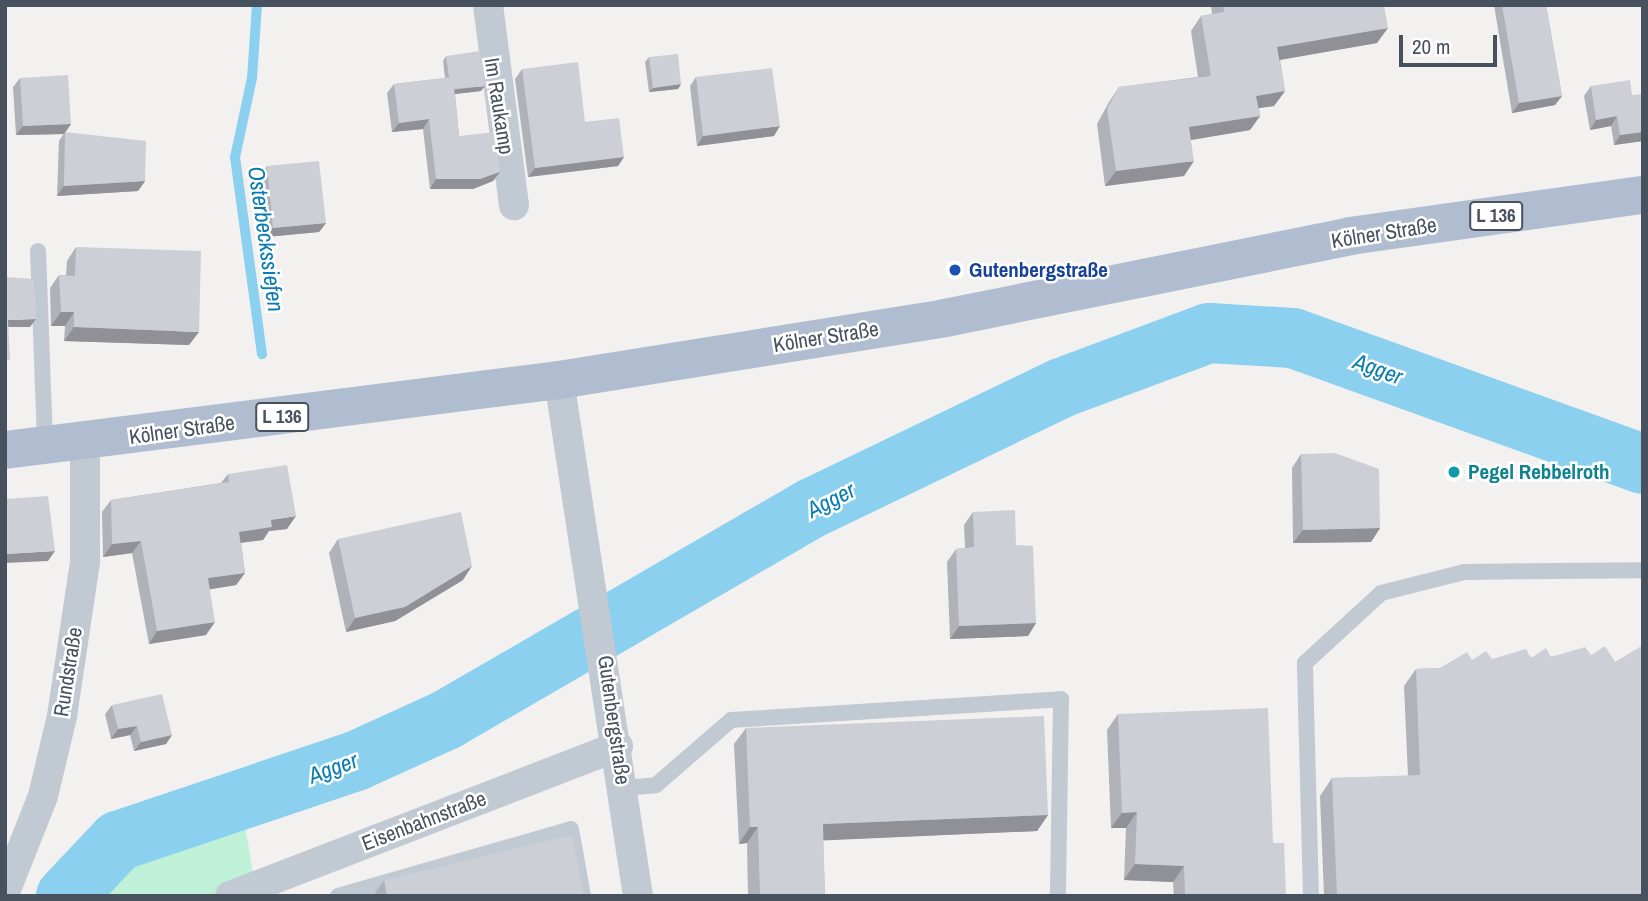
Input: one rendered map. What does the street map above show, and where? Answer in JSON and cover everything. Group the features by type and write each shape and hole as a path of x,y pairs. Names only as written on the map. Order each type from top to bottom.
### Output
{"main road":[{"name":"Kölner Straße","path":"5,450 85,443 559,380 945,318 1350,236 1643,195"}],"street":[{"name":"Im Raukamp","path":"488,5 514,205"},
{"name":"Gutenbergstraße","path":"559,380 589,541 638,896"},
{"name":"Rundstraße","path":"5,892 43,796 62,716 85,562 85,443"},
{"name":"Eisenbahnstraße","path":"230,896 618,746"}],"lane":[{"path":"38,251 45,446"},
{"path":"1311,896 1305,663 1381,593 1464,572 1643,570"},
{"path":"624,788 656,785 731,720 1061,699 1058,896"},
{"path":"338,896 571,829 583,896"}],"green space":[{"path":"119,810 244,820 257,896 66,896"}],"building":[{"path":"1223,5 1384,5 1388,28 1277,47 1285,91 1256,96 1260,116 1189,127 1194,161 1116,171 1107,109 1119,87 1211,76 1201,16 1224,12"},
{"path":"1502,5 1546,5 1562,96 1519,103"},
{"path":"480,51 485,86 454,89 446,56"},
{"path":"678,54 681,84 653,88 649,57"},
{"path":"578,62 585,122 619,118 624,157 535,168 522,69"},
{"path":"772,68 780,126 703,136 696,77"},
{"path":"68,75 71,124 23,126 20,78"},
{"path":"453,77 459,136 495,132 500,172 480,179 436,179 429,119 399,123 394,84"},
{"path":"1630,80 1632,95 1643,94 1643,132 1620,135 1617,116 1596,120 1591,86"},
{"path":"65,132 146,141 145,181 64,186"},
{"path":"319,161 326,223 273,228 267,166"},
{"path":"76,247 201,251 199,332 74,327 74,312 61,312 59,275 75,276"},
{"path":"5,277 34,279 36,319 8,320 10,360 5,360"},
{"path":"1335,453 1379,469 1380,528 1303,530 1301,454"},
{"path":"287,465 296,516 271,520 272,527 239,532 245,573 208,578 215,622 157,631 141,541 112,544 111,500 229,482 228,474"},
{"path":"48,496 55,551 5,554 5,499"},
{"path":"1015,510 1016,545 1033,546 1036,623 959,626 956,549 974,547 973,512"},
{"path":"461,512 472,566 405,607 355,618 338,539"},
{"path":"1643,645 1643,896 1337,896 1332,778 1420,775 1416,669 1440,668 1467,652 1472,660 1486,651 1492,659 1526,649 1531,658 1546,648 1551,657 1585,647 1591,655 1605,646 1615,662"},
{"path":"162,694 172,735 141,742 137,726 118,729 112,705"},
{"path":"1268,708 1273,843 1284,843 1286,895 1185,896 1184,866 1135,864 1137,812 1122,813 1118,714"},
{"path":"1044,716 1048,815 823,824 825,896 760,896 758,827 750,827 746,728"},
{"path":"572,835 584,896 387,896 384,880"}],"waterway":[{"name":"Osterbeckssiefen","path":"257,5 252,78 235,157 262,354"},
{"name":"Agger","path":"66,896 118,841 358,760 446,720 812,508 1061,388 1209,333 1293,338 1643,464"}],"place":[{"name":"Gutenbergstraße","path":"955,270"},
{"name":"Pegel Rebbelroth","path":"1454,472"}]}
